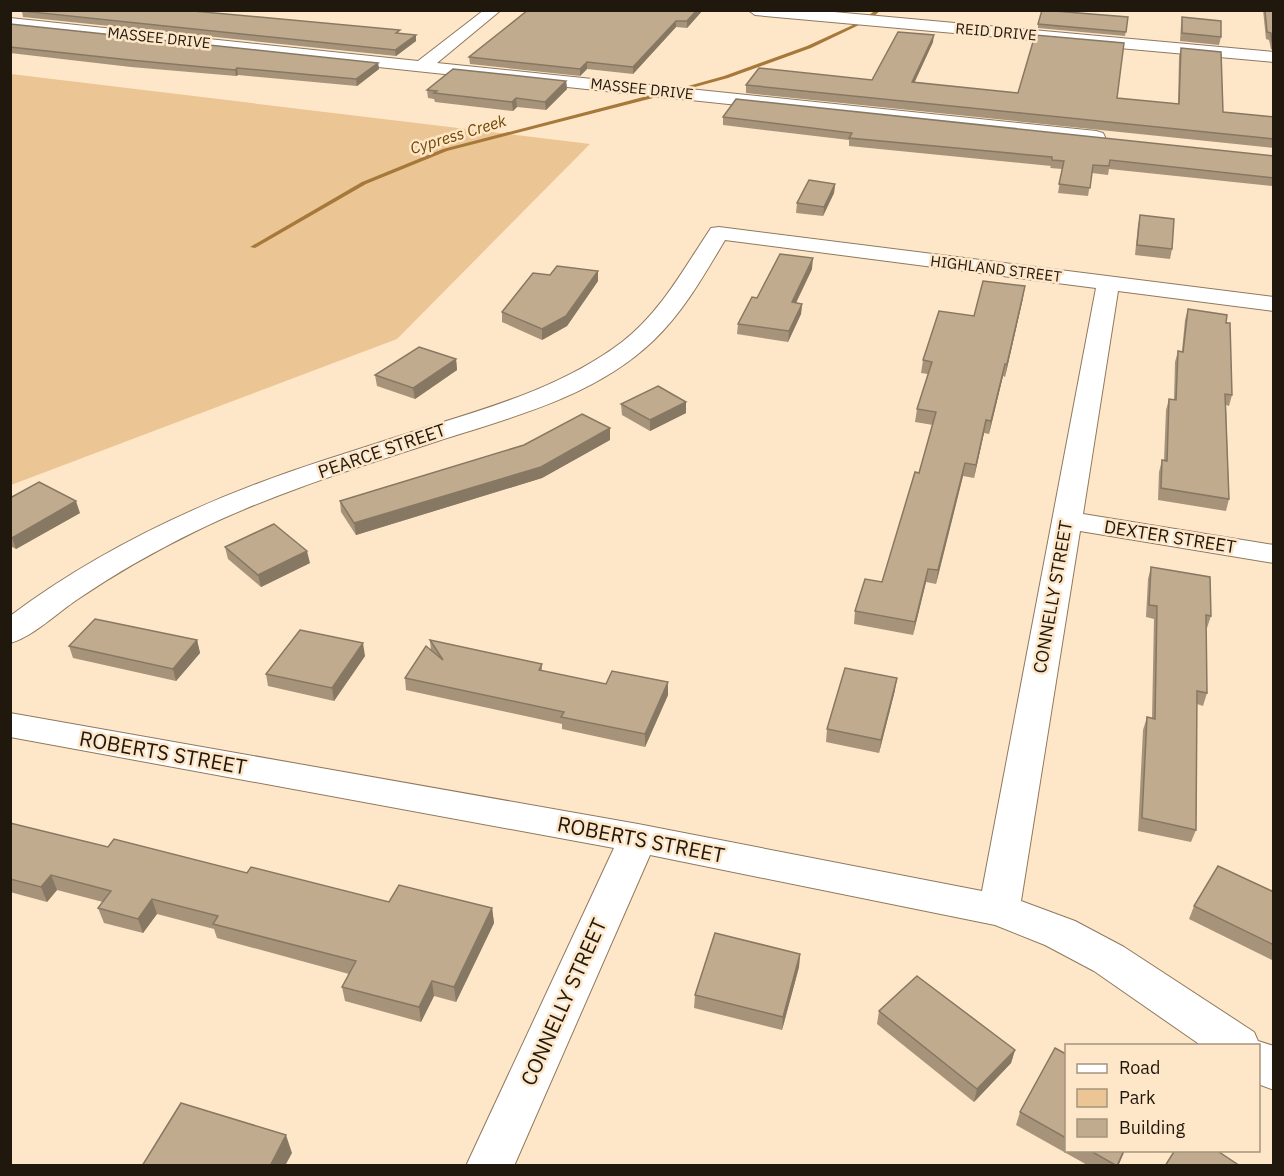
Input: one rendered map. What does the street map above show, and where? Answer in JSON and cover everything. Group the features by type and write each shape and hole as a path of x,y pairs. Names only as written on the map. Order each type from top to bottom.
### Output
{"street":[{"path":"422,66 494,10"},
{"name":"REID DRIVE","path":"754,10 1274,57"},
{"name":"MASSEE DRIVE","path":"10,22 1108,138"},
{"name":"HIGHLAND STREET","path":"719,233 1274,304"},
{"name":"PEARCE STREET","path":"10,633 84,581 158,538 213,511 278,486 515,406 561,388 596,370 630,348 656,326 719,233"},
{"name":"CONNELLY STREET","path":"999,910 1108,283"},
{"name":"DEXTER STREET","path":"1067,520 1274,554"},
{"name":"ROBERTS STREET","path":"10,725 638,838 999,910 1060,933 1109,959 1235,1044"},
{"name":"CONNELLY STREET","path":"490,1166 638,838"},
{"path":"1260,1060 1274,1070"}],"green space":[{"path":"11,74 590,144 397,339 11,485"}],"building":[{"path":"23,10 182,10 400,30 396,33 416,35 395,50"},
{"path":"528,10 697,10 687,21 676,21 633,67 587,62 580,69 469,57"},
{"path":"1042,10 1128,17 1126,32 1038,24"},
{"path":"1265,10 1274,10 1274,43 1271,33 1267,32"},
{"path":"1182,17 1221,21 1221,37 1182,33"},
{"path":"10,24 378,63 356,79 130,60 10,47"},
{"path":"898,32 934,35 912,82 1018,93 1035,35 1124,43 1117,98 1179,104 1181,48 1221,52 1223,112 1274,117 1274,139 746,85 759,68 872,80"},
{"path":"453,69 566,81 545,102 516,98 512,102 434,93 437,91 427,90"},
{"path":"736,99 1274,156 1274,178 1110,160 1109,166 1093,165 1090,188 1059,184 1064,161 1052,160 1052,157 849,138 852,133 723,117"},
{"path":"809,180 835,184 824,207 797,203"},
{"path":"1140,215 1174,219 1172,249 1137,245"},
{"path":"780,254 813,258 792,302 802,304 789,331 738,324 752,297 757,298"},
{"path":"557,266 598,271 566,316 542,329 502,312 533,273 550,275"},
{"path":"983,281 1025,286 991,421 986,420 976,465 965,463 938,570 928,569 915,622 855,611 865,579 882,582 915,472 919,473 936,412 917,409 932,362 923,360 939,311 974,316"},
{"path":"1188,309 1227,315 1226,323 1230,323 1232,395 1225,394 1229,499 1161,488 1162,460 1167,461 1169,399 1176,400 1178,351 1183,352"},
{"path":"419,347 456,359 413,388 375,375"},
{"path":"658,386 686,402 650,420 621,404"},
{"path":"582,414 610,428 541,467 354,523 340,501 524,445"},
{"path":"39,482 76,501 12,538 10,537 10,498"},
{"path":"274,524 307,551 258,575 225,547"},
{"path":"1151,567 1210,577 1211,616 1206,615 1207,693 1197,691 1196,830 1142,818 1147,717 1155,719 1157,606 1149,605"},
{"path":"95,619 197,640 173,669 69,646"},
{"path":"300,630 363,643 332,688 266,674"},
{"path":"430,640 542,664 539,670 606,684 612,671 668,682 645,734 561,717 564,712 405,678 426,646 443,660"},
{"path":"845,668 897,678 881,740 827,729"},
{"path":"10,823 108,847 114,839 247,873 251,867 389,902 399,885 492,908 454,987 432,981 419,1007 342,987 356,961 213,924 218,916 152,899 138,919 98,908 111,891 51,875 41,887 10,879"},
{"path":"1218,866 1274,892 1274,945 1194,906"},
{"path":"715,933 800,954 783,1017 695,995"},
{"path":"917,976 1015,1050 977,1089 879,1011"},
{"path":"1055,1048 1065,1053 1065,1137 1020,1112"},
{"path":"181,1103 286,1135 270,1166 142,1166"},
{"path":"1092,1152 1123,1152 1117,1166"},
{"path":"1174,1152 1219,1152 1240,1166 1165,1166"}],"waterway":[{"name":"Cypress Creek","path":"871,16 879,10"},
{"name":"Cypress Creek","path":"684,88 726,77 809,47 857,25"},
{"name":"Cypress Creek","path":"253,247 364,183 445,150 651,97"}]}
